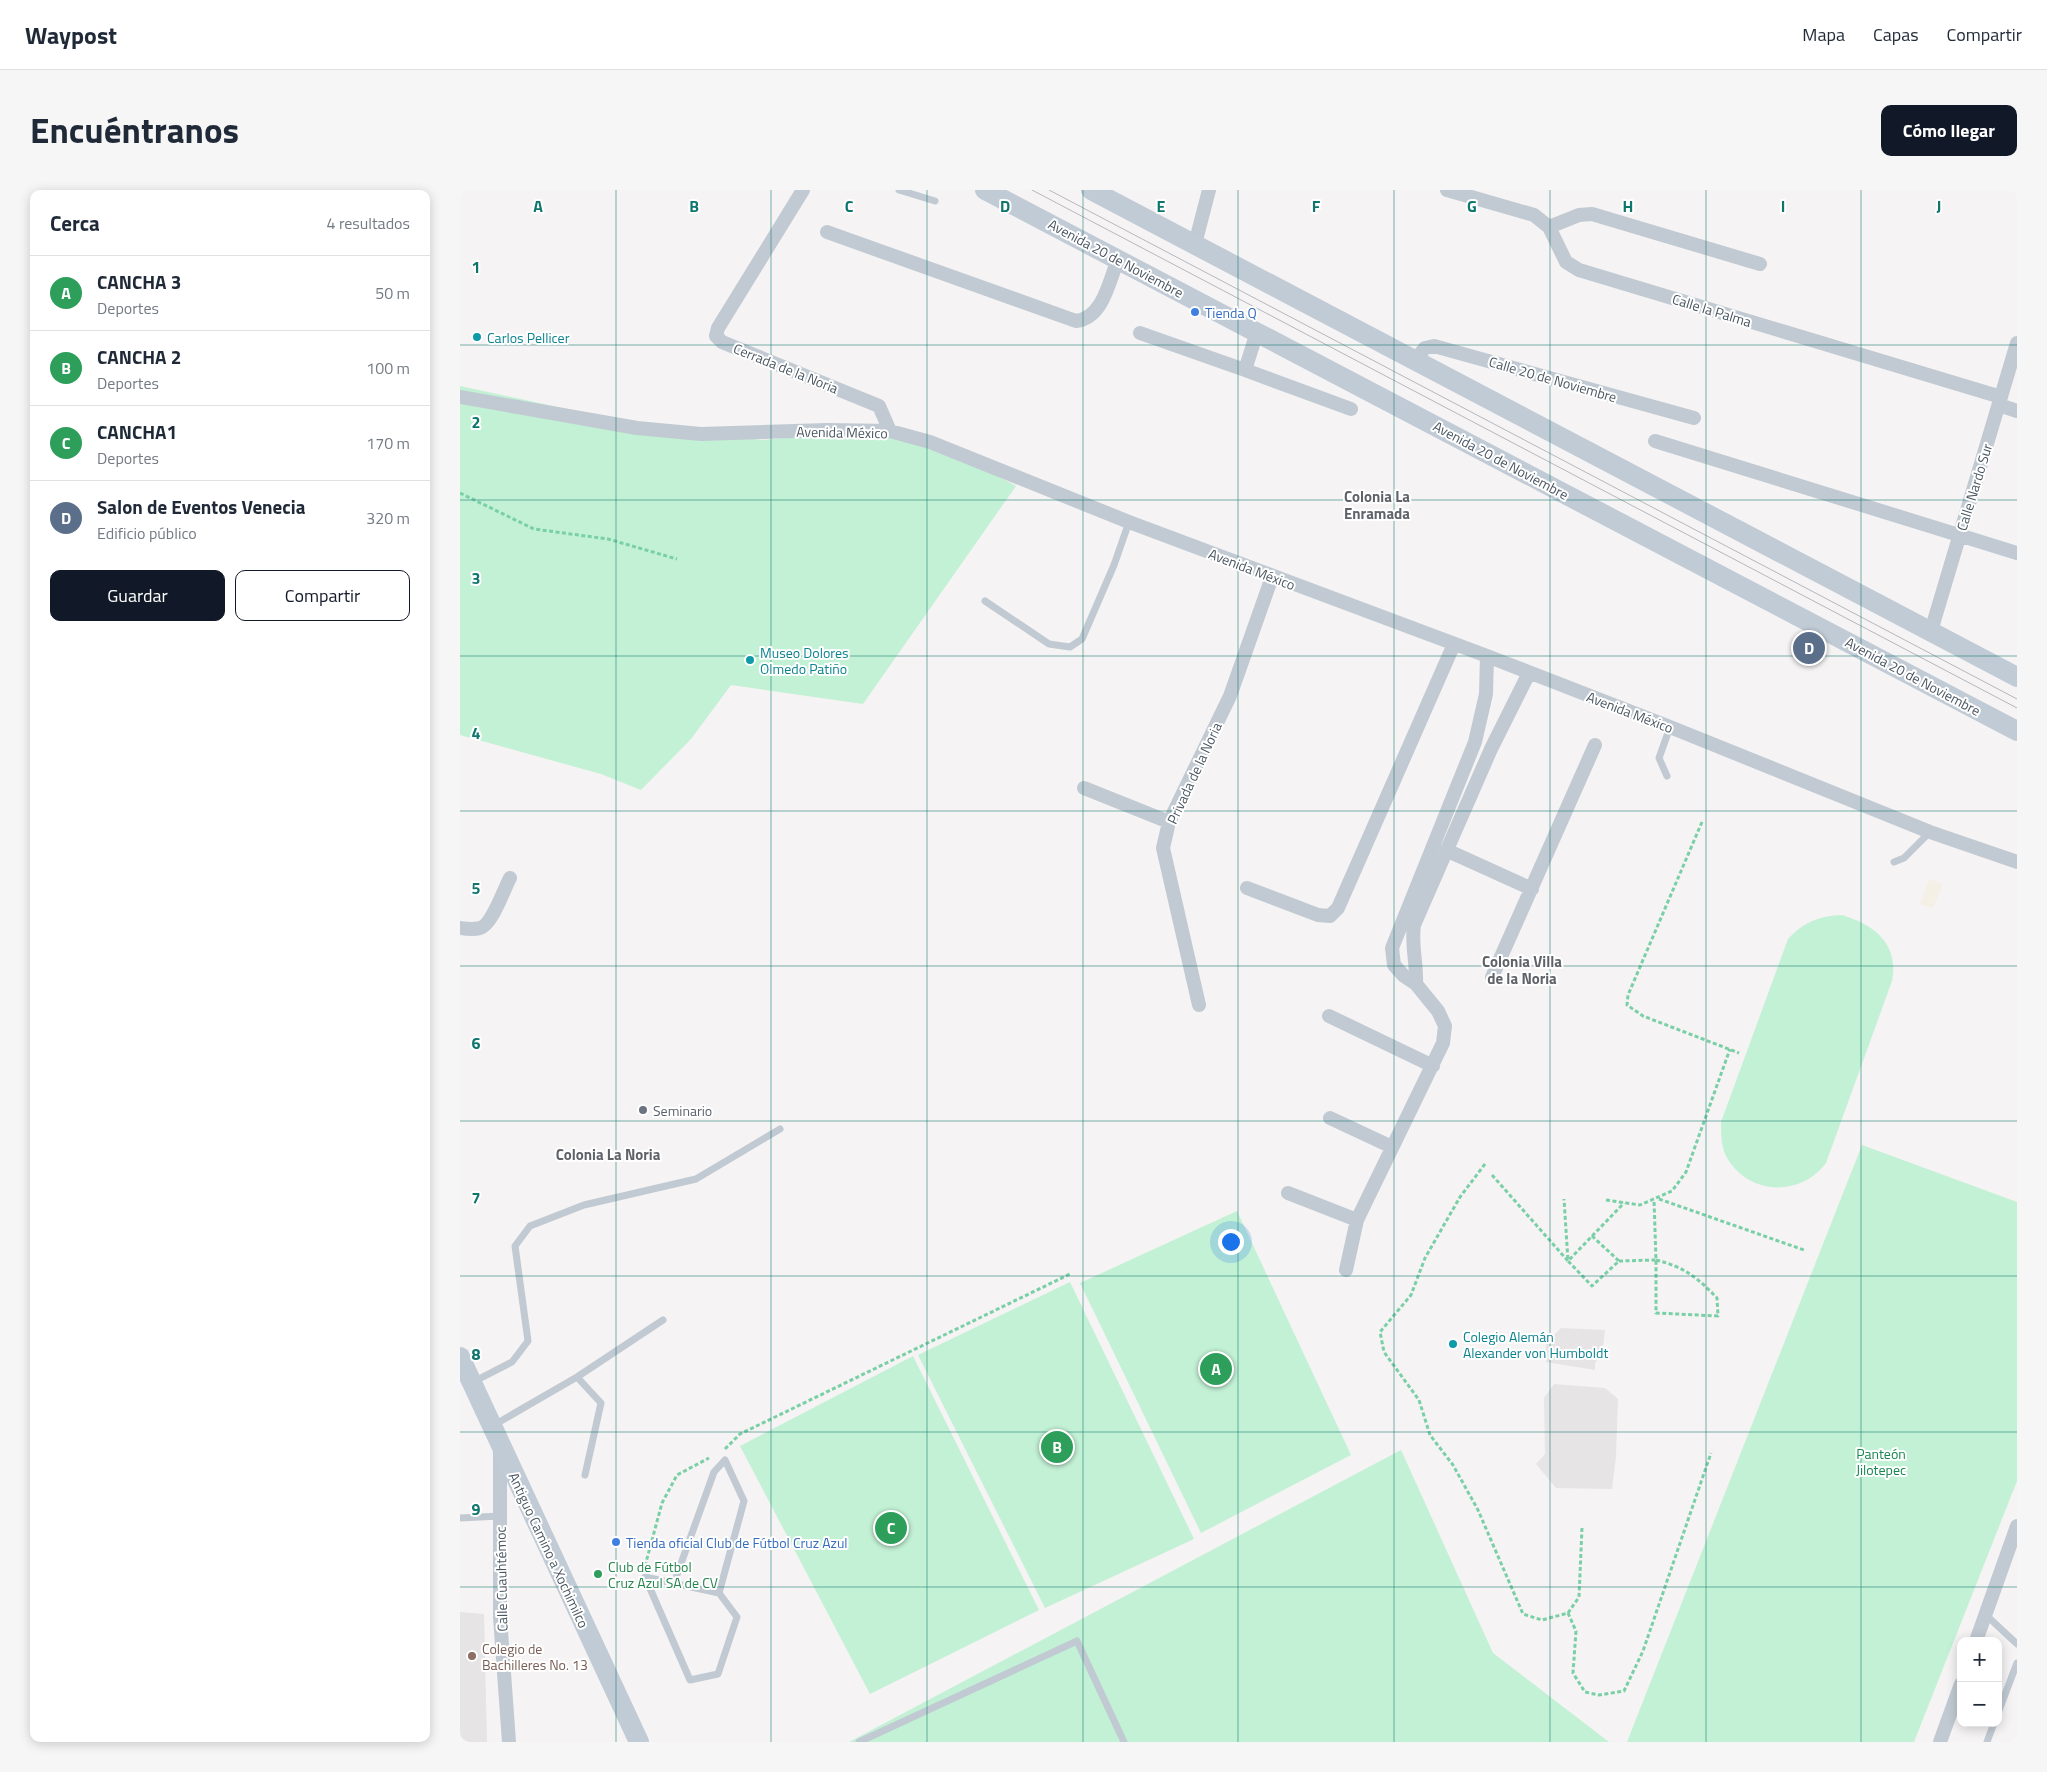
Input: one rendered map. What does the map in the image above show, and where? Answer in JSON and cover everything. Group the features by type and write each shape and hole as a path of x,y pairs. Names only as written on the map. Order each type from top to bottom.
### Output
{"main road":[{"name":"Avenida 20 de Noviembre","path":"984,190 2017,731"},
{"path":"1091,190 1416,359 2017,677"},
{"name":"Antiguo Camino a Xochimilco","path":"460,1357 639,1742"}],"street":[{"name":"Cerrada de la Noria","path":"803,190 723,320 716,336 722,342 879,406 890,431"},
{"path":"1195,244 1209,190"},
{"path":"1448,190 1534,215 1549,227 1579,215 1592,214 1760,264"},
{"name":"Calle la Palma","path":"1549,227 1566,262 1579,270 2000,401 2017,411"},
{"path":"827,232 1076,322 1086,320 1098,310 1118,260"},
{"path":"1244,370 1257,332"},
{"path":"1140,333 1351,409"},
{"name":"Calle Nardo Sur","path":"1931,631 2017,343"},
{"name":"Calle 20 de Noviembre","path":"1416,359 1425,348 1434,346 1694,418"},
{"name":"Avenida México","path":"460,397 637,428 701,434 827,430 890,431 930,442 1272,577 1487,656 1670,727 1930,832 2017,862"},
{"path":"1655,441 1959,536 2017,552"},
{"name":"Privada de la Noria","path":"1199,1005 1163,848 1169,822 1230,696 1272,577"},
{"path":"1247,888 1318,915 1330,916 1338,908 1454,644"},
{"path":"1416,984 1417,966 1412,940 1414,925 1425,882 1451,802 1475,742 1486,694 1487,656"},
{"path":"1346,1270 1357,1220 1443,1043 1445,1026 1438,1011 1416,984 1404,976 1394,965 1392,948 1425,882 1446,850 1491,749 1529,673"},
{"path":"1475,742 1491,749"},
{"path":"1492,977 1595,745"},
{"path":"1084,788 1169,822"},
{"path":"1451,802 1464,809"},
{"path":"1446,850 1532,889"},
{"path":"460,928 471,930 482,928 490,920 510,878"},
{"path":"1329,1016 1433,1066"},
{"path":"1330,1118 1392,1147"},
{"path":"1288,1193 1357,1220"},
{"name":"Calle Cuauhtémoc","path":"500,1446 500,1617 509,1742"},
{"path":"1978,1637 2017,1526"},
{"path":"1940,1742 1957,1695"}],"lane":[{"path":"899,190 935,202"},
{"path":"985,601 1049,644 1070,647 1082,639 1114,565 1130,522"},
{"path":"1667,776 1659,758 1670,727"},
{"path":"1894,862 1904,858 1930,832"},
{"path":"471,1384 512,1362 528,1341 515,1246 530,1226 584,1205 696,1179 780,1129"},
{"path":"491,1426 577,1377 663,1320"},
{"path":"577,1377 601,1403 585,1474"},
{"path":"674,1583 714,1472 725,1460 744,1501 719,1593"},
{"path":"460,1518 500,1516"},
{"path":"645,1577 719,1593 738,1617 718,1674 690,1680 645,1577"},
{"path":"1986,1615 2017,1644"},
{"path":"859,1742 1077,1641 1124,1742"},
{"path":"2002,1702 2017,1663"},
{"path":"1988,1742 1993,1727"}],"path":[{"path":"460,493 534,529 608,540 677,559"},
{"path":"1702,822 1628,995 1628,1005 1643,1016 1739,1052"},
{"path":"1606,1200 1640,1205 1656,1200 1672,1191 1686,1172 1730,1049"},
{"path":"1485,1164 1460,1197 1425,1258 1410,1294 1385,1323 1380,1332 1382,1345 1384,1352 1418,1400 1430,1435 1453,1465 1478,1510 1523,1614 1542,1620 1568,1613 1579,1597 1582,1528"},
{"path":"1492,1174 1592,1286 1619,1261 1656,1260 1677,1265 1700,1280 1717,1298 1718,1316 1656,1313 1656,1260 1656,1200"},
{"path":"1564,1199 1568,1261"},
{"path":"1656,1200 1804,1250"},
{"path":"1568,1261 1624,1202"},
{"path":"1592,1236 1619,1261"},
{"path":"722,1452 740,1434 1070,1274"},
{"path":"1568,1613 1576,1631 1574,1673 1585,1692 1599,1695 1624,1691 1643,1651 1711,1453"},
{"path":"645,1577 646,1560 662,1503 678,1474 715,1456"}],"shaded area":[{"path":"1561,1328 1605,1330 1603,1346 1595,1364 1595,1370 1546,1362 1546,1343"},
{"path":"1554,1384 1605,1388 1618,1399 1616,1456 1612,1489 1556,1488 1536,1464 1545,1454 1544,1398"},
{"name":"Colegio de Bachilleres No. 13","path":"460,1612 484,1614 487,1742 460,1742"}],"green space":[{"path":"460,386 641,425 762,440 875,430 930,440 1016,486 863,704 731,685 691,739 641,790 601,774 460,735"},
{"path":"1842,915 1865,924 1882,938 1892,956 1892,981 1826,1163 1815,1174 1802,1182 1774,1187 1760,1185 1735,1169 1726,1156 1722,1144 1721,1122 1788,939 1800,928 1812,921"},
{"name":"Panteón Jilotepec","path":"1862,1145 2017,1202 2017,1481 1914,1742 1627,1742"},
{"path":"1237,1211 1351,1455 1201,1533 1080,1283"},
{"path":"1070,1282 1194,1539 1045,1608 918,1355"},
{"path":"913,1356 1039,1610 870,1694 740,1446"},
{"path":"1401,1450 1493,1653 1609,1742 849,1742"}],"sand":[{"path":"1929,879 1943,884 1933,908 1920,904"}],"tram line":[{"path":"1032,190 2017,708"},
{"path":"1049,190 2017,699"}],"place":[{"name":"Tienda Q","path":"1195,312"},
{"name":"Carlos Pellicer","path":"477,337"},
{"name":"Salon de Eventos Venecia","path":"1809,648"},
{"name":"Museo Dolores Olmedo Patiño","path":"750,660"},
{"name":"Seminario","path":"643,1110"},
{"name":"Colegio Alemán Alexander von Humboldt","path":"1453,1344"},
{"name":"CANCHA 3","path":"1216,1369"},
{"name":"CANCHA 2","path":"1057,1447"},
{"name":"CANCHA1","path":"891,1528"},
{"name":"Tienda oficial Club de Fútbol Cruz Azul","path":"616,1542"},
{"name":"Club de Fútbol Cruz Azul SA de CV","path":"598,1574"},
{"name":"Colegio de Bachilleres No. 13","path":"472,1656"}],"district":[{"name":"Colonia La Enramada","path":"1377,504"},
{"name":"Colonia Villa de la Noria","path":"1522,970"},
{"name":"Colonia La Noria","path":"608,1154"}]}
